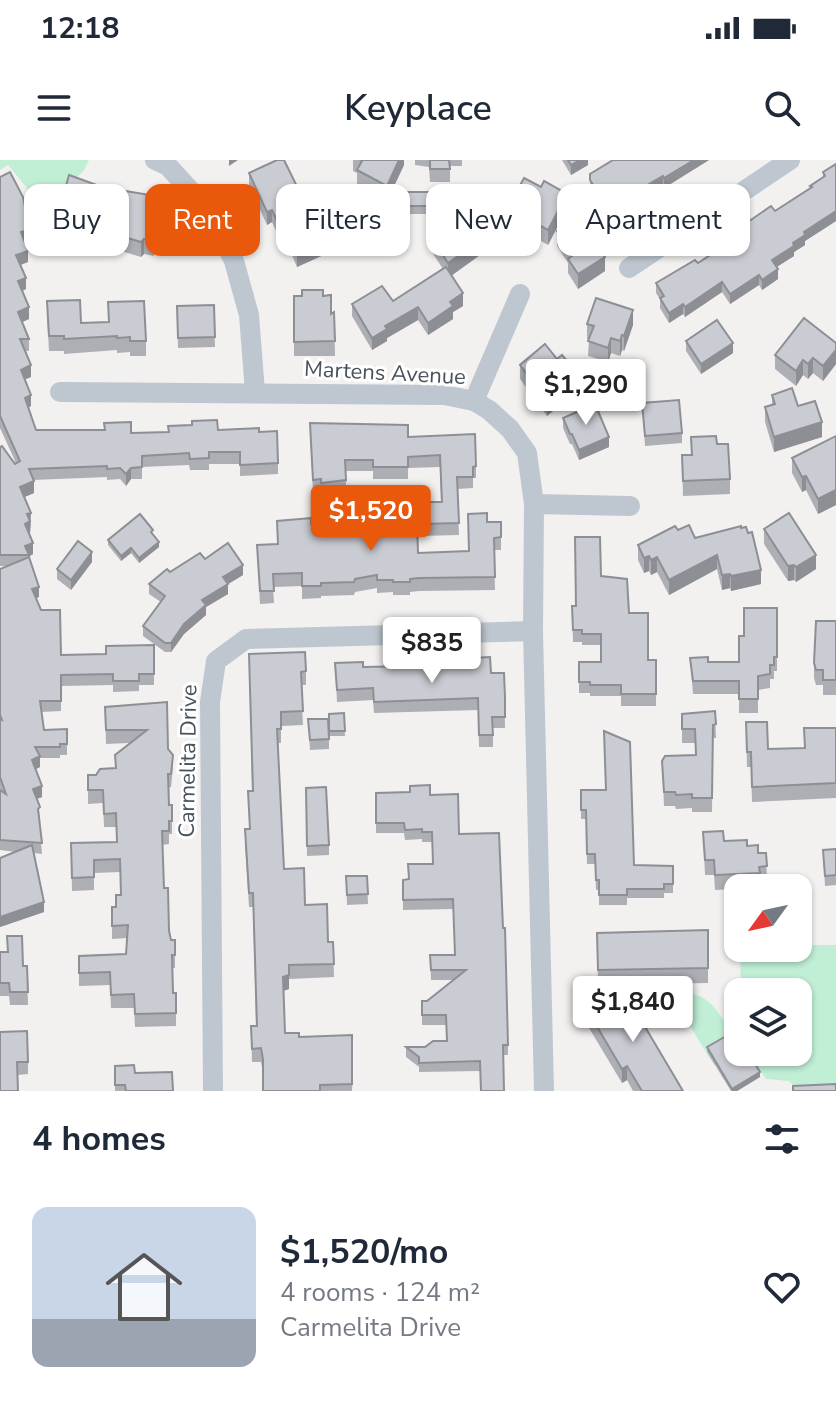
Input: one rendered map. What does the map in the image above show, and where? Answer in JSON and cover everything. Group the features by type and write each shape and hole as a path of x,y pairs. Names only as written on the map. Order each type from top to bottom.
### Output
{"street":[{"path":"155,160 168,166 209,211 234,261 249,315 255,392"},
{"path":"629,268 790,160"},
{"path":"474,401 520,294"},
{"name":"Martens Avenue","path":"60,392 444,395 474,401 489,410 510,429 527,453 534,504 533,631 544,1091"},
{"path":"534,504 630,506"},
{"name":"Carmelita Drive","path":"213,1091 210,702 216,661 246,639 533,631"}],"green space":[{"path":"0,160 89,160 70,184 24,184 8,165 0,170"},
{"path":"812,945 836,945 836,1091 796,1088 789,1081 766,1079 757,1066 812,1066 812,978 741,978 740,962 812,962"},
{"path":"688,993 712,1005 724,1021 724,1059 714,1065 674,1000"}],"building":[{"path":"277,160 284,160 296,184 276,184 276,219 272,210 267,212 260,197 260,184 254,184 249,173"},
{"path":"399,160 388,184 357,170 362,161"},
{"path":"430,160 449,160 450,169 430,169"},
{"path":"613,160 694,160 649,184 593,184 590,174"},
{"path":"836,164 836,211 804,232 805,235 793,243 794,246 772,260 778,269 762,280 759,275 730,294 722,282 685,307 683,304 669,313 656,283 695,260 698,263 709,256 750,256 750,221 771,206 775,211 812,187 825,176 823,172"},
{"path":"10,172 24,202 24,231 21,232 24,252 16,255 26,278 18,281 29,307 18,312 29,339 20,339 31,365 21,370 31,395 25,398 36,430 105,430 104,423 131,422 131,433 169,432 168,426 217,420 218,430 259,428 259,432 277,431 278,463 240,465 240,452 209,452 209,458 190,459 189,453 142,456 142,467 131,468 126,474 120,468 107,469 107,466 29,469 34,481 20,487 31,513 27,514 30,521 25,524 33,543 25,546 29,555 0,555 0,447 15,464 20,461 0,416 0,177"},
{"path":"69,175 94,184 66,184"},
{"path":"524,178 535,184 521,184"},
{"path":"544,181 557,188 557,213 548,230 541,226 541,187"},
{"path":"129,192 145,194 145,239 141,242 129,238"},
{"path":"410,192 426,192 426,206 410,206"},
{"path":"444,256 458,256 448,263"},
{"path":"572,256 605,257 578,274 568,259"},
{"path":"446,267 463,293 450,302 453,306 428,323 418,307 385,326 387,329 372,338 352,304 382,286 393,301"},
{"path":"302,290 323,290 323,296 331,295 335,341 294,342 294,296 302,296"},
{"path":"596,298 633,310 624,336 620,341 611,338 608,348 588,341 594,326 587,324"},
{"path":"80,300 81,323 109,322 108,302 144,301 146,341 130,341 130,337 117,336 64,339 64,336 49,336 47,301"},
{"path":"214,305 215,337 178,338 177,306"},
{"path":"804,318 836,343 836,350 823,366 813,358 808,364 803,360 796,371 775,355"},
{"path":"717,320 733,343 701,364 686,341"},
{"path":"545,344 557,359 562,355 579,375 547,401 520,365"},
{"path":"792,388 798,406 815,401 822,422 774,437 765,407 775,404 772,395"},
{"path":"679,400 682,433 645,436 642,403"},
{"path":"595,404 609,437 579,450 563,418"},
{"path":"310,423 408,425 408,437 475,434 476,466 473,467 473,477 457,477 459,523 420,524 420,502 442,502 440,455 408,457 408,467 373,467 373,460 345,460 346,480 321,483 321,479 313,480"},
{"path":"716,436 717,444 728,444 730,479 683,481 682,455 692,455 691,437"},
{"path":"836,436 836,490 818,499 792,458"},
{"path":"487,513 487,522 501,522 501,537 494,538 495,577 419,578 410,579 410,582 393,582 377,580 377,575 355,579 354,582 302,586 302,573 273,574 274,591 260,591 257,545 278,544 277,521 311,518 311,524 347,523 346,519 372,514 372,527 401,527 401,523 417,522 418,553 469,551 468,514"},
{"path":"789,513 816,555 796,567 788,566 764,529"},
{"path":"140,514 159,542 139,558 131,548 121,556 108,540"},
{"path":"689,525 695,538 746,527 748,533 752,532 761,570 722,575 717,555 669,580 657,557 651,560 649,556 644,558 638,545 675,526 678,530"},
{"path":"575,537 600,537 601,576 627,579 629,613 648,613 648,660 656,660 656,694 621,694 621,685 579,682 579,662 601,662 601,634 582,634 582,630 573,630 572,606 576,606"},
{"path":"78,541 92,552 71,580 57,569"},
{"path":"228,543 243,565 223,577 228,584 202,600 206,605 184,624 171,643 165,643 143,626 165,596 149,584 167,569 170,572 200,553 205,559"},
{"path":"29,557 39,587 32,589 41,610 60,610 61,655 106,654 106,646 154,645 154,674 139,674 139,681 113,681 113,674 61,675 61,701 40,701 44,730 67,729 67,744 35,747 40,756 32,760 42,786 33,789 40,807 42,843 0,840 0,790 6,794 0,777 0,569"},
{"path":"744,608 777,608 777,657 774,657 774,665 770,665 770,674 758,676 758,699 739,699 739,681 693,681 690,658 708,657 708,662 739,662 739,636 744,636"},
{"path":"816,621 836,621 836,680 823,680 823,670 816,670"},
{"path":"305,652 306,671 301,672 303,711 281,712 281,729 277,729 284,869 304,868 305,905 327,904 328,942 333,942 334,964 289,965 289,975 283,977 285,1033 299,1033 299,1037 352,1035 352,1084 320,1085 320,1091 263,1091 261,1048 252,1049 251,1026 257,1026 253,893 249,893 245,829 250,829 248,791 253,791 249,654"},
{"path":"490,657 491,673 504,673 505,697 505,717 492,717 493,735 479,735 478,698 374,702 373,688 337,690 335,663 363,662 363,667 416,666 472,663 472,658"},
{"path":"167,702 168,749 173,755 171,774 168,774 172,821 169,821 169,831 162,831 169,931 171,940 175,940 175,955 172,955 176,1013 135,1014 134,994 111,995 110,972 79,973 79,956 126,954 128,925 112,926 112,907 116,907 116,895 121,895 120,859 94,860 94,877 72,878 71,843 117,842 116,813 104,814 103,790 88,790 88,775 96,775 100,769 116,768 115,755 147,730 106,730 105,707"},
{"path":"715,711 712,798 692,798 692,794 664,792 662,761 665,756 696,755 695,729 682,729 682,714"},
{"path":"344,713 345,731 329,731 329,714"},
{"path":"308,719 328,719 329,739 310,740"},
{"path":"746,722 767,722 768,749 805,748 804,728 836,728 836,783 752,787"},
{"path":"604,731 630,742 634,865 673,866 673,884 664,884 664,889 627,889 627,895 599,895 595,854 587,854 586,810 581,810 581,790 606,790"},
{"path":"430,785 430,795 458,794 459,834 499,833 508,1045 503,1045 504,1091 481,1091 480,1061 419,1063 419,1057 406,1047 425,1047 433,1041 447,1041 446,1015 422,1015 422,1001 427,1001 466,970 431,970 430,955 455,955 453,899 403,900 403,880 409,879 408,864 433,864 432,832 405,830 404,823 376,823 376,793 410,792 410,786"},
{"path":"326,787 329,845 307,846 306,788"},
{"path":"723,831 724,841 747,840 747,846 758,845 758,853 766,853 767,866 759,867 760,873 715,875 714,860 705,860 703,832"},
{"path":"32,845 44,902 0,917 0,858"},
{"path":"836,849 836,875 825,876 823,850"},
{"path":"346,876 367,876 368,894 347,895"},
{"path":"708,930 708,968 598,970 597,933"},
{"path":"7,936 22,936 28,992 10,992 9,983 0,983 0,952 8,952"},
{"path":"622,988 683,1091 642,1091 627,1066 622,1069 589,1013"},
{"path":"27,1031 28,1062 17,1062 18,1091 0,1091 0,1032"},
{"path":"724,1037 724,1066 756,1066 760,1072 732,1089 707,1047"},
{"path":"134,1065 135,1073 172,1072 173,1091 126,1091 125,1085 115,1085 115,1066"},
{"path":"836,1084 836,1091 793,1091 793,1086"}]}
